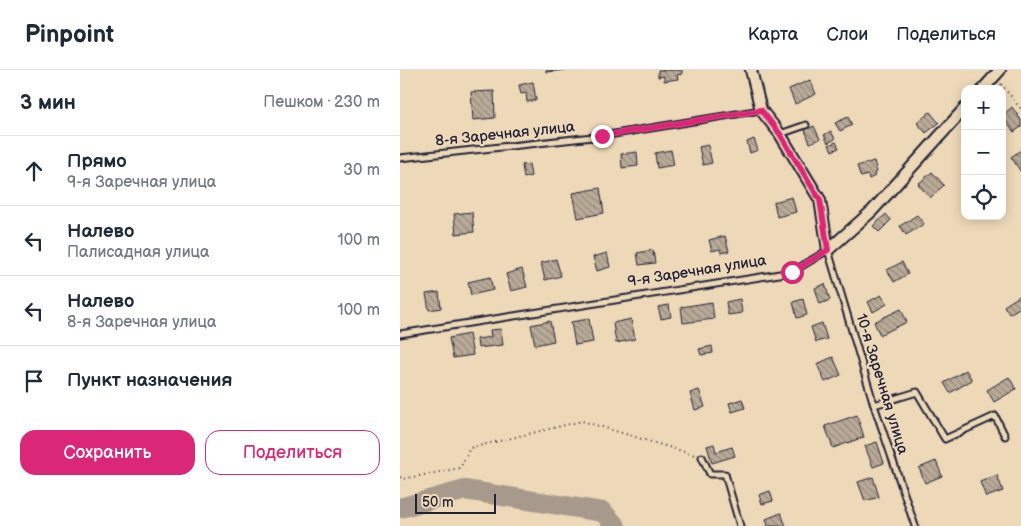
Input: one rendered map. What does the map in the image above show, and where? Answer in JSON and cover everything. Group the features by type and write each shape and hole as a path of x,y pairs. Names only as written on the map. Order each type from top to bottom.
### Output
{"street":[{"path":"751,70 761,110 780,134 820,200 828,250"},
{"path":"987,85 998,73"},
{"name":"9-я Заречная улица","path":"828,250 872,211 961,112"}],"lane":[{"name":"8-я Заречная улица","path":"400,158 602,136 761,110"},
{"path":"780,134 806,125"},
{"name":"9-я Заречная улица","path":"400,334 792,272 828,250"},
{"name":"10-я Заречная улица","path":"828,250 874,405 915,526"},
{"path":"874,405 917,392 945,439 995,416 1005,436"},
{"path":"702,457 710,474 725,474 740,526"}],"path":[{"path":"998,73 1021,109"},
{"path":"400,477 403,479 460,468 470,448 582,420 702,457"}],"building":[{"path":"546,70 566,70 546,72"},
{"path":"658,70 682,70 682,74 677,75 678,79 664,81 664,76 658,77"},
{"path":"810,80 816,94 795,104 789,89"},
{"path":"533,82 536,100 527,102 526,93 521,94 519,85"},
{"path":"494,91 495,118 473,120 471,92"},
{"path":"1012,107 1021,120 1021,127 1014,132 1006,121 1006,112"},
{"path":"930,112 939,123 926,133 917,123"},
{"path":"848,117 852,125 840,131 835,123"},
{"path":"814,126 820,139 810,143 805,130"},
{"path":"831,131 835,139 828,143 824,135"},
{"path":"754,139 758,150 750,153 747,142"},
{"path":"836,142 839,148 832,151 829,145"},
{"path":"708,145 712,163 703,165 699,147"},
{"path":"671,150 674,165 657,168 655,153"},
{"path":"1021,150 1021,172 1011,157"},
{"path":"637,152 638,166 622,168 621,154"},
{"path":"874,161 877,172 874,173 875,176 869,179 868,175 861,177 857,166"},
{"path":"529,164 531,176 524,178 522,165"},
{"path":"932,172 944,185 930,198 918,184"},
{"path":"600,188 604,213 578,218 573,193"},
{"path":"792,197 796,212 777,217 774,202"},
{"path":"472,212 474,232 456,234 454,214"},
{"path":"886,214 891,220 879,232 873,226"},
{"path":"917,215 924,224 906,235 900,226"},
{"path":"725,236 729,251 721,253 720,249 712,251 709,240"},
{"path":"653,250 655,263 639,265 637,253"},
{"path":"607,253 610,267 597,271 593,257"},
{"path":"556,259 561,276 545,280 541,263"},
{"path":"902,262 908,274 894,282 887,270"},
{"path":"522,269 527,287 511,291 506,274"},
{"path":"490,277 493,290 471,295 468,282"},
{"path":"825,284 830,300 820,304 815,288"},
{"path":"439,292 441,308 429,310 426,294"},
{"path":"881,295 887,304 873,312 868,302"},
{"path":"1021,295 1021,307 1009,314 1004,306"},
{"path":"740,299 742,313 728,315 726,302"},
{"path":"803,299 807,315 797,318 793,302"},
{"path":"712,302 714,319 683,323 681,307"},
{"path":"669,305 671,317 661,319 658,307"},
{"path":"901,309 907,322 880,335 874,322"},
{"path":"589,319 593,342 575,345 571,322"},
{"path":"631,319 635,339 616,343 613,323"},
{"path":"550,321 554,341 535,345 531,325"},
{"path":"822,323 827,339 816,342 811,327"},
{"path":"501,329 503,345 478,348 477,339 491,337 490,330"},
{"path":"469,334 473,355 453,358 449,338"},
{"path":"712,346 713,353 701,355 699,349"},
{"path":"833,357 841,375 825,382 817,364"},
{"path":"966,370 972,380 950,393 944,383"},
{"path":"1009,377 1016,389 994,402 987,390"},
{"path":"699,390 705,407 695,410 690,393"},
{"path":"742,399 745,408 732,412 729,403"},
{"path":"857,415 864,437 833,448 825,426"},
{"path":"877,442 884,463 873,467 865,446"},
{"path":"714,444 716,452 732,447 735,456 712,463 707,446"},
{"path":"936,461 942,476 925,483 919,468"},
{"path":"997,475 1003,491 986,497 980,482"},
{"path":"873,477 879,497 865,501 858,482"},
{"path":"770,491 773,501 762,504 759,495"},
{"path":"781,513 786,526 768,526 766,519"}],"waterway":[{"path":"400,508 465,490 603,512 616,526"}],"route":[{"path":"602,136 761,110 780,134 820,200 828,250 792,272"}]}
